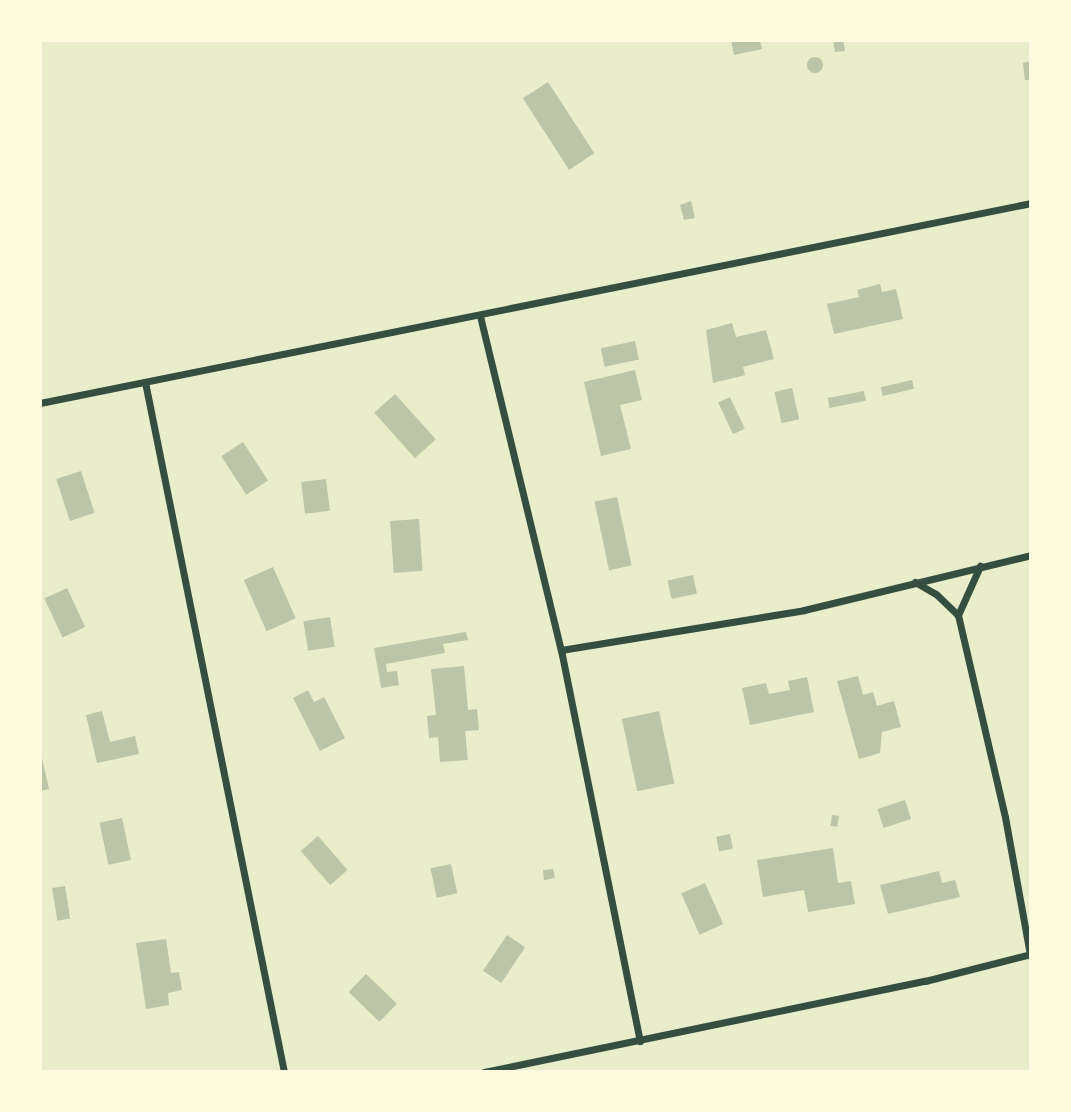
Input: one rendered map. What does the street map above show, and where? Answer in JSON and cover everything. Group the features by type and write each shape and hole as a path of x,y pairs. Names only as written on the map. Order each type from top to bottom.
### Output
{"street":[{"path":"40,403 1031,203"},
{"path":"480,316 561,650 640,1041"},
{"path":"145,382 284,1072"},
{"path":"561,650 804,610 1031,555"},
{"path":"958,615 980,566"},
{"path":"484,1072 925,981 1030,954 1005,817 958,615 936,594 915,582"}],"building":[{"path":"731,40 760,40 762,49 734,55"},
{"path":"833,40 843,40 845,51 835,52"},
{"path":"815,57 823,65 815,73 807,65"},
{"path":"1031,61 1031,80 1025,80 1023,63"},
{"path":"548,82 594,153 569,170 523,98"},
{"path":"691,201 695,218 684,220 680,205"},
{"path":"880,284 882,292 896,289 903,319 834,334 827,304 859,297 857,290"},
{"path":"732,323 736,337 766,330 774,359 743,367 745,375 713,383 706,330"},
{"path":"635,341 639,360 605,367 601,348"},
{"path":"635,370 642,400 620,405 631,449 601,456 584,382"},
{"path":"912,380 914,389 883,396 881,387"},
{"path":"792,388 799,419 782,423 774,392"},
{"path":"864,391 866,401 830,408 828,398"},
{"path":"395,394 436,439 415,458 374,413"},
{"path":"730,397 745,429 733,434 718,402"},
{"path":"243,442 268,481 246,495 221,456"},
{"path":"81,471 95,513 70,521 56,479"},
{"path":"326,479 330,511 305,514 301,482"},
{"path":"617,497 632,565 609,570 595,502"},
{"path":"419,519 423,571 394,573 390,521"},
{"path":"273,567 296,618 267,631 244,580"},
{"path":"693,575 697,594 672,599 668,580"},
{"path":"67,588 85,627 63,638 44,599"},
{"path":"330,617 335,647 308,651 303,621"},
{"path":"466,632 468,640 443,644 445,653 386,664 387,672 397,671 399,685 381,688 374,648"},
{"path":"464,666 468,710 477,709 479,730 465,731 468,760 440,762 438,737 429,738 427,716 436,715 431,669"},
{"path":"858,676 863,695 873,692 877,706 894,701 901,727 882,732 880,753 859,759 837,681"},
{"path":"807,677 814,712 750,725 742,688 766,683 769,694 790,690 788,681"},
{"path":"308,690 314,702 324,697 345,738 320,751 293,698"},
{"path":"102,711 110,742 135,736 139,754 97,763 86,715"},
{"path":"659,711 674,783 637,791 622,719"},
{"path":"40,749 49,789 40,791"},
{"path":"905,800 911,819 884,828 877,809"},
{"path":"832,815 839,816 837,827 830,826"},
{"path":"122,818 131,860 108,865 100,823"},
{"path":"730,834 733,849 719,851 716,837"},
{"path":"318,836 348,870 330,885 301,851"},
{"path":"833,848 838,883 851,881 855,904 808,912 804,890 763,897 757,860"},
{"path":"451,864 457,893 437,898 430,868"},
{"path":"553,869 555,878 544,880 543,870"},
{"path":"939,871 942,883 955,880 960,897 888,914 880,885"},
{"path":"705,883 723,924 700,935 681,894"},
{"path":"65,886 70,919 57,921 52,888"},
{"path":"507,935 525,947 501,983 483,971"},
{"path":"166,939 171,973 179,972 182,990 168,993 169,1005 146,1009 136,943"},
{"path":"366,974 397,1004 380,1022 349,992"}]}
